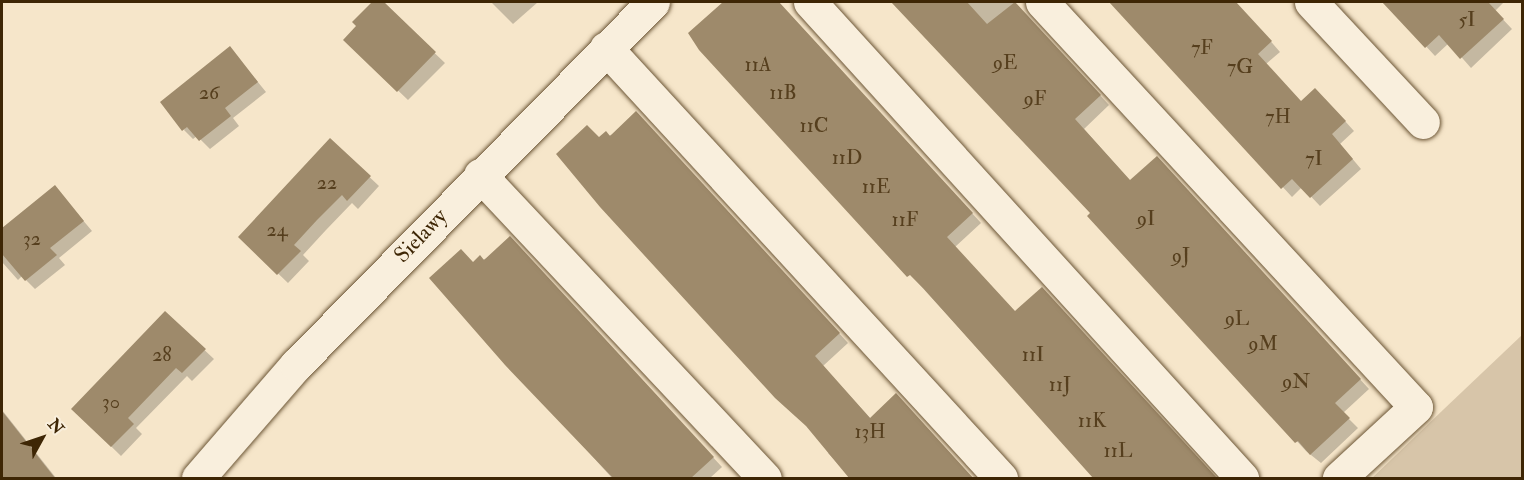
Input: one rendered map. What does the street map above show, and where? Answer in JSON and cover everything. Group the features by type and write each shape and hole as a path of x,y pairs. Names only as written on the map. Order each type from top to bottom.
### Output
{"street":[{"name":"Sielawy","path":"198,478 296,365 480,175 653,2"},
{"path":"810,2 1242,478"},
{"path":"1041,2 1416,407 1339,478"},
{"path":"1311,2 1422,122"},
{"path":"606,48 1001,478"},
{"path":"480,175 765,478"}],"shaded area":[{"path":"1522,335 1522,478 1372,478 1444,409"}],"building":[{"path":"372,2 384,2 436,52 397,92 343,40 356,26 352,22"},
{"path":"723,2 779,2 973,213 947,237 1015,311 1042,287 1217,478 1093,478 923,288 910,275 907,277 699,50 688,33"},
{"path":"891,2 967,2 987,24 1015,2 1101,95 1075,119 1130,180 1157,156 1361,379 1335,403 1350,418 1310,455 1298,441 1295,443 1087,216 1090,213"},
{"path":"1109,2 1236,2 1272,41 1258,54 1301,101 1315,88 1346,121 1332,134 1353,159 1310,198 1292,179 1281,189"},
{"path":"1382,2 1488,2 1504,19 1460,59 1439,35 1425,48"},
{"path":"230,46 258,82 225,108 231,116 199,141 187,127 182,131 160,102"},
{"path":"636,111 840,333 815,356 870,418 896,393 973,478 849,478 806,426 775,398 600,207 556,154 587,125 599,137 606,131 610,136"},
{"path":"330,138 371,176 347,201 342,195 317,220 294,245 301,251 277,275 238,237"},
{"path":"55,185 84,221 50,248 57,255 25,281 2,254 2,228"},
{"path":"510,236 714,457 691,478 613,478 505,365 429,278 461,249 473,262 480,255 484,260"},
{"path":"165,311 206,349 182,373 176,368 128,418 134,424 111,447 71,409"},
{"path":"2,411 55,478 2,478"}]}
